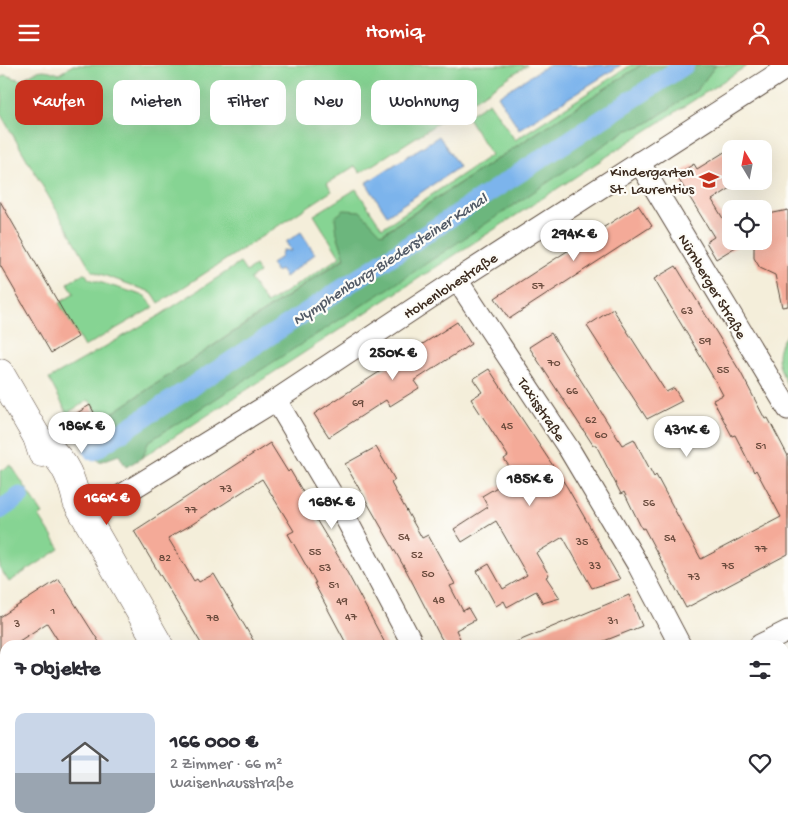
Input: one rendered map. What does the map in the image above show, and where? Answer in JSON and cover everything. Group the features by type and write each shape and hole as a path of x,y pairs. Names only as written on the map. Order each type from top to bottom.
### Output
{"street":[{"name":"Hohenlohestraße","path":"82,509 276,400 457,280 788,67"},
{"name":"Nürnberger Straße","path":"639,162 788,409"},
{"name":"Taxisstraße","path":"457,280 569,449 638,565 677,640"},
{"path":"0,373 37,437 45,463 60,487 82,509 156,640"},
{"path":"276,400 343,513 410,640"},
{"path":"770,640 788,631"}],"green space":[{"path":"73,65 527,65 477,98 477,80 371,80 371,125 435,125 360,173 355,166 327,183 332,191 159,303 154,295 148,291 92,271 0,113 3,100 0,78 5,75 21,80 43,70 59,74"},
{"path":"631,65 641,65 381,234 360,211 337,234 345,257 102,420 89,400 67,413 49,379 160,315 240,263 246,272 255,266 259,273 250,279 267,304 340,257 314,215 356,189 382,228 491,155 473,125 477,125 477,110 489,102 515,140"},
{"path":"641,65 716,65 697,90 646,124 625,131 394,285 148,442 143,457 126,467 119,455 99,462 82,436 102,420 345,258 337,234 335,217 344,210 360,211 382,234"},
{"path":"716,65 748,65 143,457 148,442 625,131 646,124 697,90"},
{"path":"85,273 89,279 145,296 154,307 84,347 59,303 74,294 68,283"},
{"path":"788,333 788,387 778,360 778,353"},
{"path":"11,465 43,514 39,516 60,549 9,582 0,568 0,471"}],"water":[{"path":"548,65 621,65 519,129 498,96"},
{"path":"439,136 459,167 387,215 366,183"},
{"path":"301,232 315,254 285,277 280,270 276,272 271,264 281,257 283,250 291,251 286,242"}],"building":[{"path":"722,154 722,190 728,190 712,200 722,217 722,250 731,250 716,259 706,242 714,237 676,175 694,164 697,169"},
{"path":"0,201 78,337 51,353 0,265"},
{"path":"638,205 652,226 509,319 495,298"},
{"path":"788,210 788,306 782,307 775,275 760,268 754,258 754,250 772,250 772,213"},
{"path":"676,266 741,373 765,419 768,418 788,456 788,554 686,608 644,528 642,529 624,492 621,494 596,445 593,445 529,347 551,333 622,445 634,439 654,477 656,475 701,559 781,517 756,470 754,472 735,435 732,436 713,400 723,395 654,279"},
{"path":"613,309 666,392 674,388 682,401 647,419 587,326"},
{"path":"457,322 471,344 414,381 419,388 390,406 386,400 329,437 314,414"},
{"path":"489,369 567,487 620,579 592,588 563,537 536,553 549,575 546,577 560,598 543,603 536,591 507,607 504,601 496,606 477,571 489,564 503,589 527,575 496,521 462,542 454,529 488,507 482,496 516,476 504,459 508,456 471,399 482,392 473,379"},
{"path":"90,405 97,418 81,427 74,415"},
{"path":"270,443 288,472 290,470 313,509 311,511 341,561 383,640 344,640 314,583 316,583 288,534 294,531 262,479 168,538 194,581 197,579 199,582 214,574 253,640 199,640 134,531"},
{"path":"376,447 395,480 391,483 422,538 428,535 455,584 450,586 463,611 468,608 475,620 456,630 461,640 443,640 441,638 407,572 345,464"},
{"path":"59,579 98,640 58,640 47,623 21,640 0,640 0,617"},
{"path":"629,595 642,626 607,640 521,640"}],"waterway":[{"name":"Nymphenburg-Biedersteiner Kanal","path":"93,451 685,65"},
{"name":"Nymphenburg-Biedersteiner Kanal","path":"0,510 20,496"}],"place":[{"name":"Kindergarten St. Laurentius","path":"709,180"}]}
